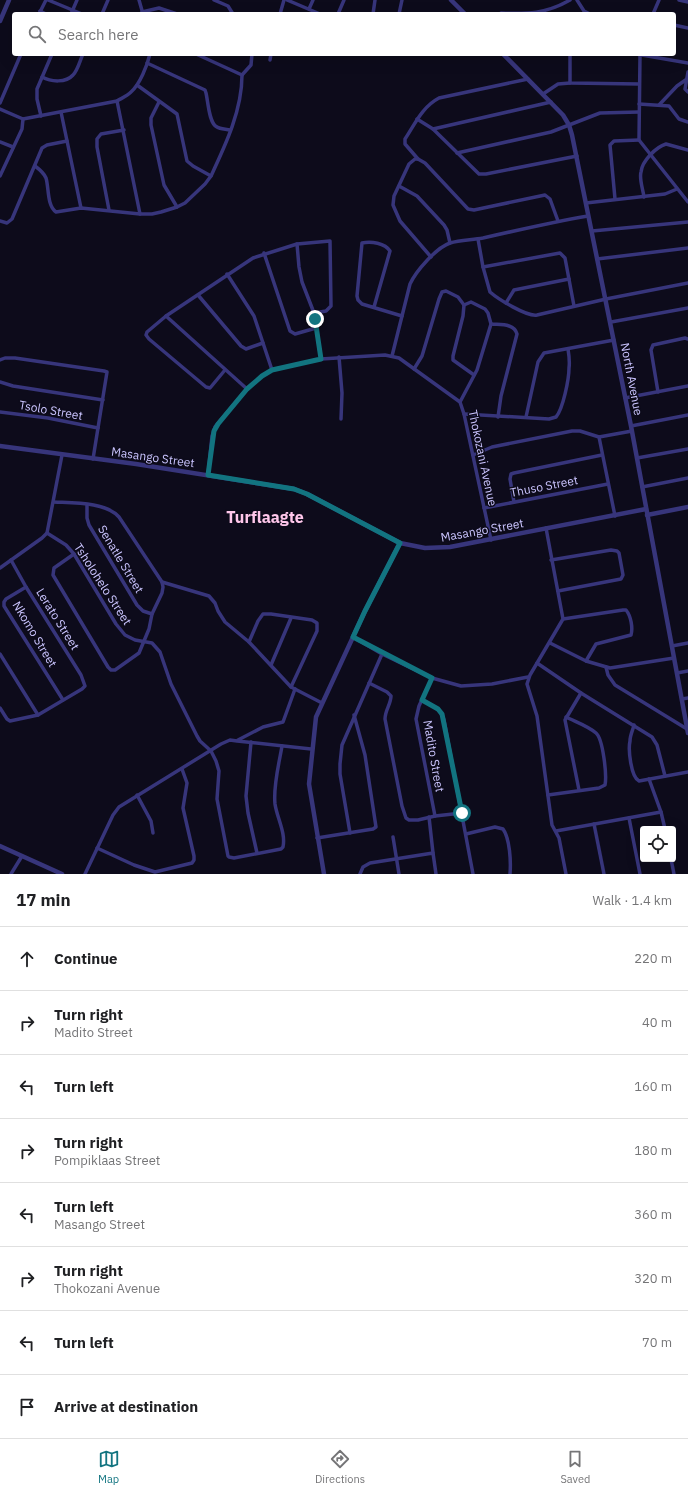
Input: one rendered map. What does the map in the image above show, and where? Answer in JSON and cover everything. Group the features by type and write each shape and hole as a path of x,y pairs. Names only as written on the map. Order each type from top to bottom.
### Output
{"street":[{"path":"0,21 9,0"},
{"path":"40,12 47,0 71,12 77,0"},
{"path":"103,12 108,0"},
{"path":"139,0 143,12"},
{"path":"214,0 228,6 232,12"},
{"path":"281,12 284,0"},
{"path":"287,0 316,12"},
{"path":"309,9 313,0"},
{"path":"339,12 344,0"},
{"path":"373,12 375,0"},
{"path":"399,12 402,0"},
{"path":"451,0 463,12"},
{"path":"544,12 570,0"},
{"path":"577,0 586,12"},
{"path":"654,12 659,0"},
{"path":"679,0 688,2"},
{"path":"146,12 159,8 170,12"},
{"path":"676,25 688,28"},
{"path":"0,103 20,56"},
{"path":"41,116 37,93 51,56"},
{"path":"42,77 51,81 69,79 76,72 82,56"},
{"path":"0,109 23,119 117,101 130,94 137,85 149,56"},
{"path":"200,56 242,75"},
{"path":"35,166 44,174 53,210 57,213 81,208 152,214 177,207 185,203 205,184 211,176 239,105 242,75 251,65 252,56"},
{"path":"270,60 271,56"},
{"name":"North Avenue","path":"505,56 563,115 569,126 577,156 588,216 615,340 687,728"},
{"path":"570,56 570,83"},
{"path":"640,56 639,140 676,189 688,202"},
{"path":"651,56 688,63"},
{"path":"147,63 204,90 206,93 211,121 216,127 230,130"},
{"path":"688,72 685,88 688,92"},
{"path":"528,79 439,98 427,106 405,142 407,147 418,159 425,163 468,209 474,210 545,195 550,199 558,221"},
{"path":"658,105 677,86 687,79"},
{"path":"543,94 558,84 639,84"},
{"path":"137,85 177,114 187,161 211,176"},
{"path":"117,101 140,214"},
{"path":"159,102 150,118 151,125 164,185 177,207"},
{"path":"433,129 551,102"},
{"path":"639,104 669,106 679,119 688,122"},
{"path":"61,112 81,208"},
{"path":"457,152 550,132 600,113 639,112"},
{"path":"0,176 22,129 23,119"},
{"path":"418,119 433,129 476,172 481,175 577,156"},
{"path":"109,210 97,147 97,139 101,134 124,130"},
{"path":"615,199 610,145 614,141 639,140"},
{"path":"0,221 7,223 12,219 44,146 67,141"},
{"path":"0,142 13,147"},
{"path":"644,197 640,172 650,155 663,144 688,150"},
{"path":"418,159 412,161 393,201 396,215 431,257"},
{"path":"399,186 417,196 444,225 447,230 450,243"},
{"path":"586,204 615,199 665,194 676,189"},
{"path":"392,356 413,277 431,257 443,247 450,243 478,239 558,221 588,216"},
{"path":"592,230 688,222"},
{"path":"478,239 482,267 490,292 506,303 534,316 574,306 688,283"},
{"path":"225,370 210,388 206,387 149,340 146,335 147,332 166,316 253,258 297,244 330,240 331,306 326,311 314,313"},
{"path":"374,308 390,251 387,247 374,242 367,242 362,243 357,296 358,300 362,304 374,308 402,316"},
{"path":"297,244 302,282 314,313 321,359"},
{"path":"598,259 688,248"},
{"path":"482,267 560,253 565,258 574,306"},
{"path":"264,254 290,331 295,334 316,328"},
{"path":"227,274 254,316 272,370"},
{"path":"506,303 514,290 569,279"},
{"path":"414,369 422,356 439,299 442,292 446,291 458,297 464,305 453,360 474,375"},
{"path":"198,295 241,346 246,349 263,343"},
{"path":"460,402 480,361 491,324 488,313 485,309 471,302 464,305"},
{"path":"611,322 688,308"},
{"path":"166,316 247,389"},
{"path":"491,324 513,327 517,334 501,396 498,417"},
{"path":"658,392 651,350 653,345 685,338 688,339"},
{"path":"526,417 538,362 544,353 615,340"},
{"path":"464,414 498,417 553,418 558,414 569,369 568,349"},
{"name":"Thokozani Avenue","path":"208,475 214,431 247,389 262,376 272,370 321,359 385,355 392,356 399,358 460,402 464,414 491,540"},
{"path":"0,360 9,357 106,371 107,376 93,460"},
{"path":"339,357 342,399 341,418"},
{"path":"0,382 13,386 103,400"},
{"path":"625,398 688,386"},
{"name":"Tsolo Street","path":"0,412 48,418 98,428"},
{"path":"472,455 492,447 572,431 580,431 599,437 688,415"},
{"path":"599,437 615,516"},
{"name":"Masango Street","path":"0,446 208,475 294,489 307,494 400,543 425,548 438,548 491,540 646,509"},
{"path":"636,458 688,449"},
{"path":"0,568 48,533 62,455"},
{"path":"514,502 510,479 511,474 602,455"},
{"path":"642,487 688,478"},
{"name":"Thuso Street","path":"484,508 608,484"},
{"path":"54,502 102,507 116,513 162,582 162,593 152,614 145,641 139,653 115,670 111,670 108,667 53,575 54,568 74,554"},
{"name":"Senatle Street","path":"87,505 87,518 89,525 138,605 143,611 152,614"},
{"path":"647,515 688,507"},
{"path":"546,528 551,560 564,619 528,677 527,684 537,716 552,825 556,831 560,844 566,874"},
{"name":"Tsholohelo Street","path":"48,533 66,545 74,554 118,628 125,635 145,641"},
{"path":"324,874 309,784 311,749 316,717 371,598 400,543"},
{"path":"551,560 611,550 618,551 619,553 623,575 621,578 558,592"},
{"name":"Lerato Street","path":"11,560 85,684 84,688 63,700"},
{"path":"162,582 209,596 216,603 218,611 225,622 248,642 293,688 322,703"},
{"name":"Nkomo Street","path":"26,586 6,599 4,604 63,700"},
{"path":"564,619 623,610 626,610 629,614 632,630 631,635 596,644 586,661"},
{"path":"237,741 257,729 267,725 279,724 283,722 293,688 317,631 318,625 316,621 263,614 248,642"},
{"path":"271,665 291,618"},
{"path":"353,637 382,654 432,678 461,686 492,684 528,677"},
{"path":"145,641 152,643 160,652 171,684 197,736 200,741 211,751 218,767 217,799 228,856 234,858 280,849 283,844 275,802 275,792 282,746"},
{"path":"550,643 586,661 606,667 615,668 674,658"},
{"path":"672,646 688,643"},
{"path":"0,654 38,715"},
{"path":"350,833 340,779 342,745 382,654"},
{"path":"537,663 581,693 652,737 655,741 665,776"},
{"path":"606,667 608,675 615,685 687,728"},
{"path":"677,673 688,671"},
{"name":"Madito Street","path":"432,678 422,700 416,719 435,816"},
{"path":"369,684 387,692 391,696 391,700 385,713 385,719 402,806 406,818 412,821 435,816 462,813"},
{"path":"579,790 566,717 581,693"},
{"path":"682,699 688,698"},
{"path":"0,708 6,717 11,721 38,715 63,700"},
{"path":"422,700 438,709 442,714 473,874"},
{"path":"317,838 373,830 376,825 365,755 354,716"},
{"path":"548,795 599,788 606,785 599,737 566,717"},
{"path":"634,725 629,747 635,780 639,781 688,772"},
{"path":"85,874 116,810 124,803 226,741 251,742 311,749"},
{"path":"251,742 246,796 248,813 257,853"},
{"path":"97,848 134,865 155,872 192,864 194,858 182,803 187,783 182,769"},
{"path":"649,779 664,826"},
{"path":"137,795 151,821 153,833"},
{"path":"556,831 661,812"},
{"path":"429,817 436,874"},
{"path":"629,818 640,874"},
{"path":"594,824 604,874"},
{"path":"466,834 495,827 502,828 506,837 509,851 510,874"},
{"path":"393,837 399,874"},
{"path":"0,846 62,874"},
{"path":"360,874 363,866 370,863 433,853"},
{"path":"10,874 22,856"},
{"path":"672,862 674,874"}],"district":[{"name":"Turflaagte","path":"265,517"}],"route":[{"path":"315,319 321,359 272,370 256,380 247,389 214,431 212,436 208,475 294,489 307,494 400,543 353,637 382,654 432,678 422,700 438,709 442,714 462,813"}]}
